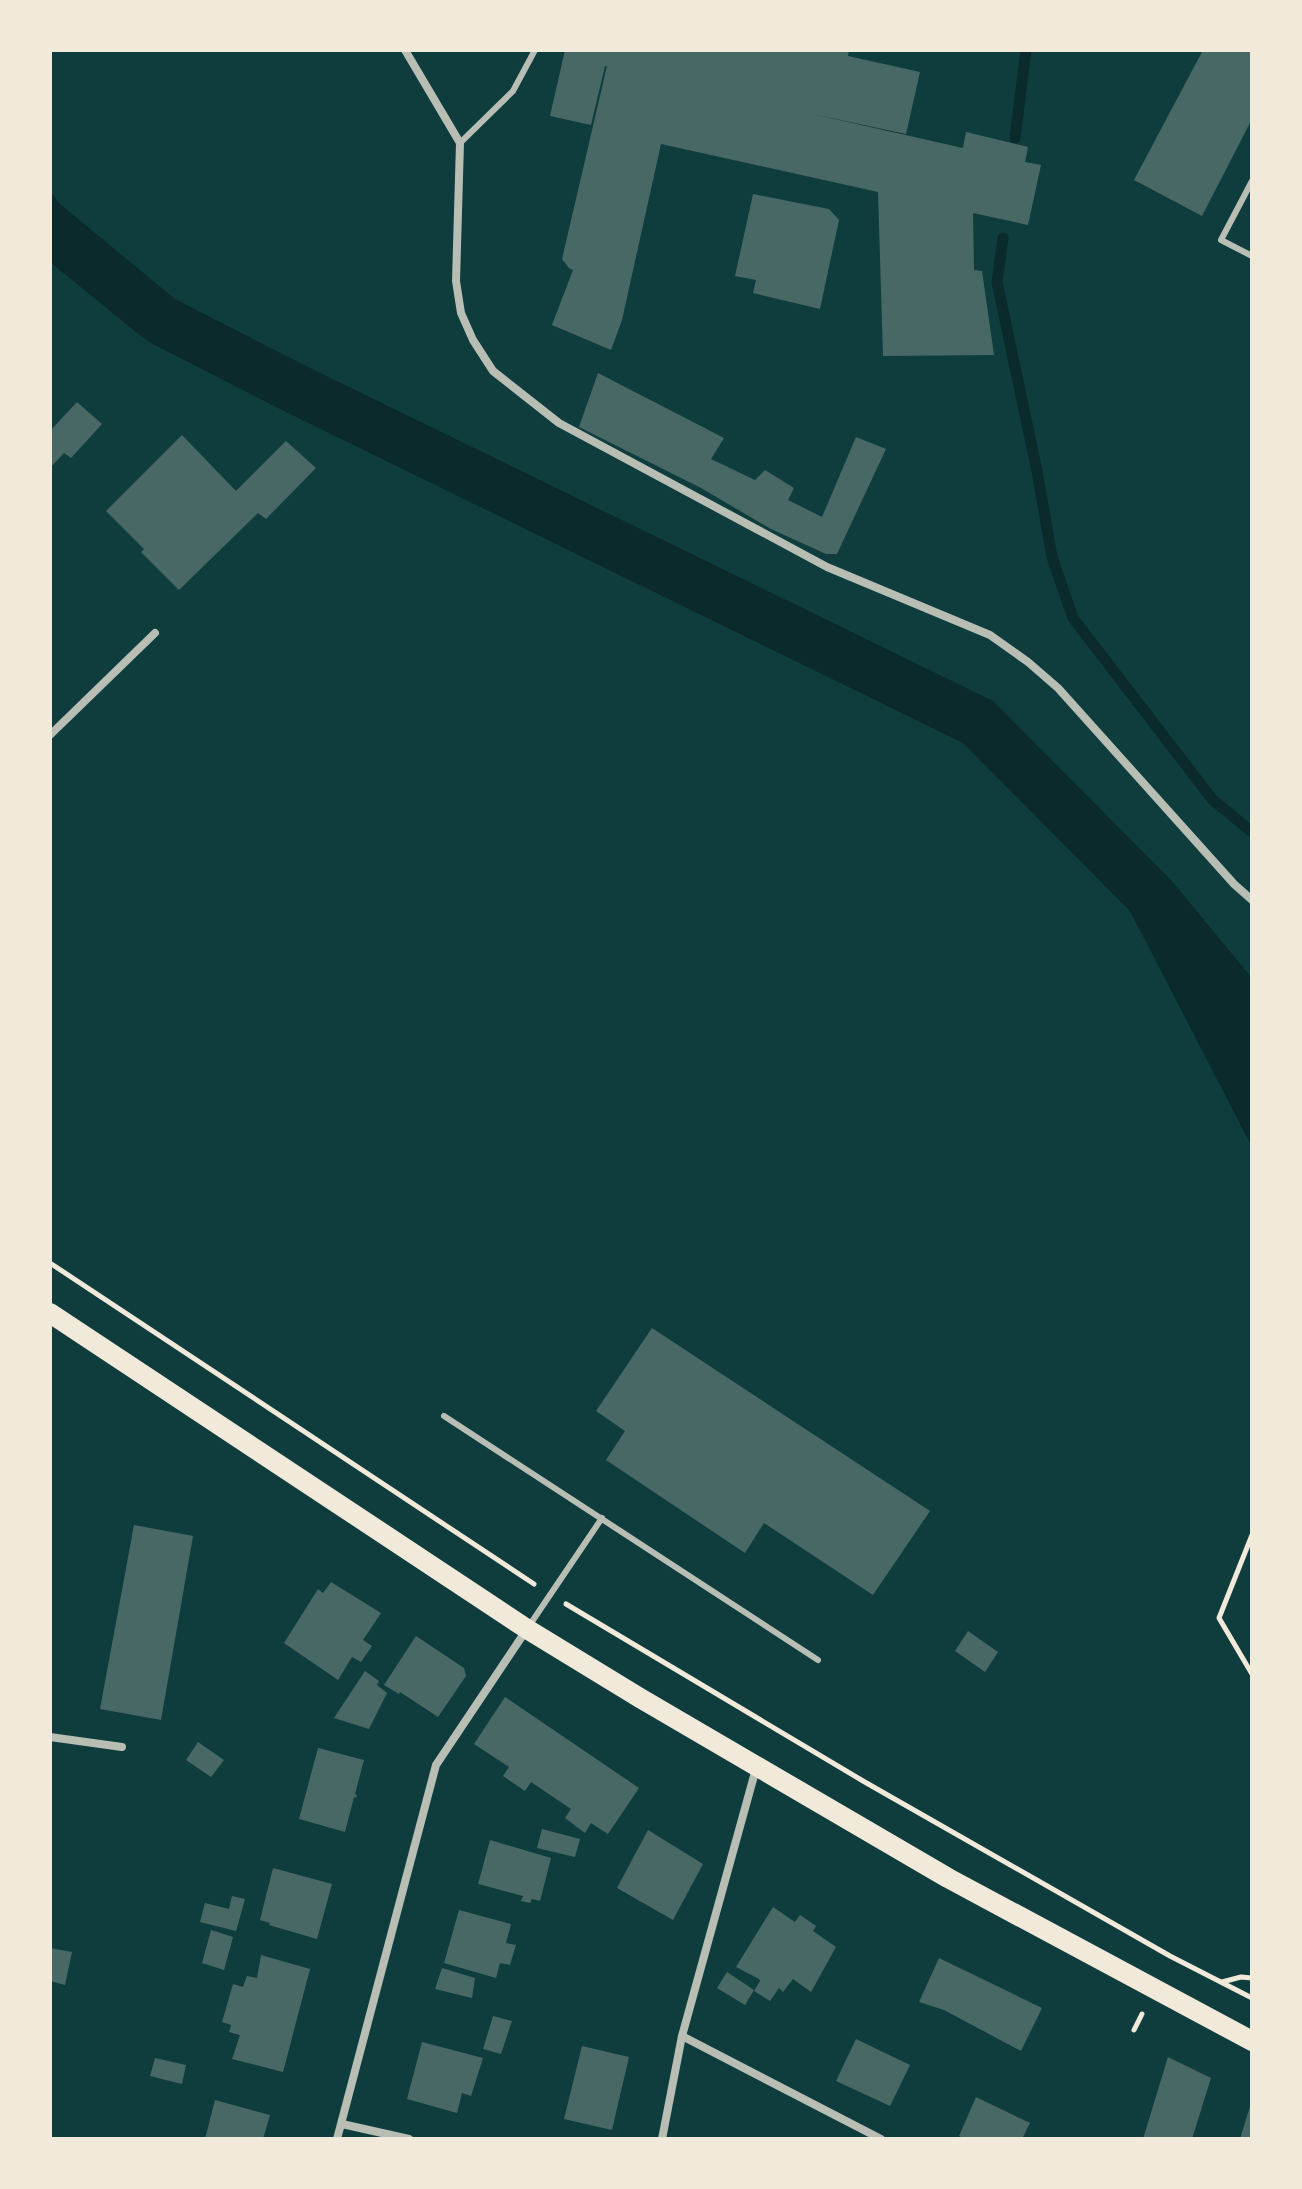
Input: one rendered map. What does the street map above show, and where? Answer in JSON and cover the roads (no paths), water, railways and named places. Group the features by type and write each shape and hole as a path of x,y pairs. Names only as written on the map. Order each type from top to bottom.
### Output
{"main road":[{"path":"50,1313 527,1629 640,1698 948,1878 1252,2041"}],"street":[{"path":"405,50 460,143 456,281 461,313 473,340 493,371 559,423 827,567 990,635 1058,688 1234,884 1252,900"},
{"path":"50,735 155,633"},
{"path":"337,2139 436,1765 527,1629"},
{"path":"50,1737 122,1747"},
{"path":"662,2139 682,2036 757,1765"},
{"path":"682,2036 881,2139"},
{"path":"342,2124 409,2139"}],"lane":[{"path":"460,143 513,91 535,50"},
{"path":"1252,181 1221,240 1252,256"},
{"path":"444,1416 818,1660"},
{"path":"527,1629 602,1518"}],"water":[{"path":"50,191 60,204 175,299 993,701 1171,880 1252,978 1252,1147 1130,911 963,743 147,341 50,262"}],"waterway":[{"path":"1015,138 1026,50"},
{"path":"1003,238 997,282 1052,557 1073,618 1212,799 1252,832"}]}
